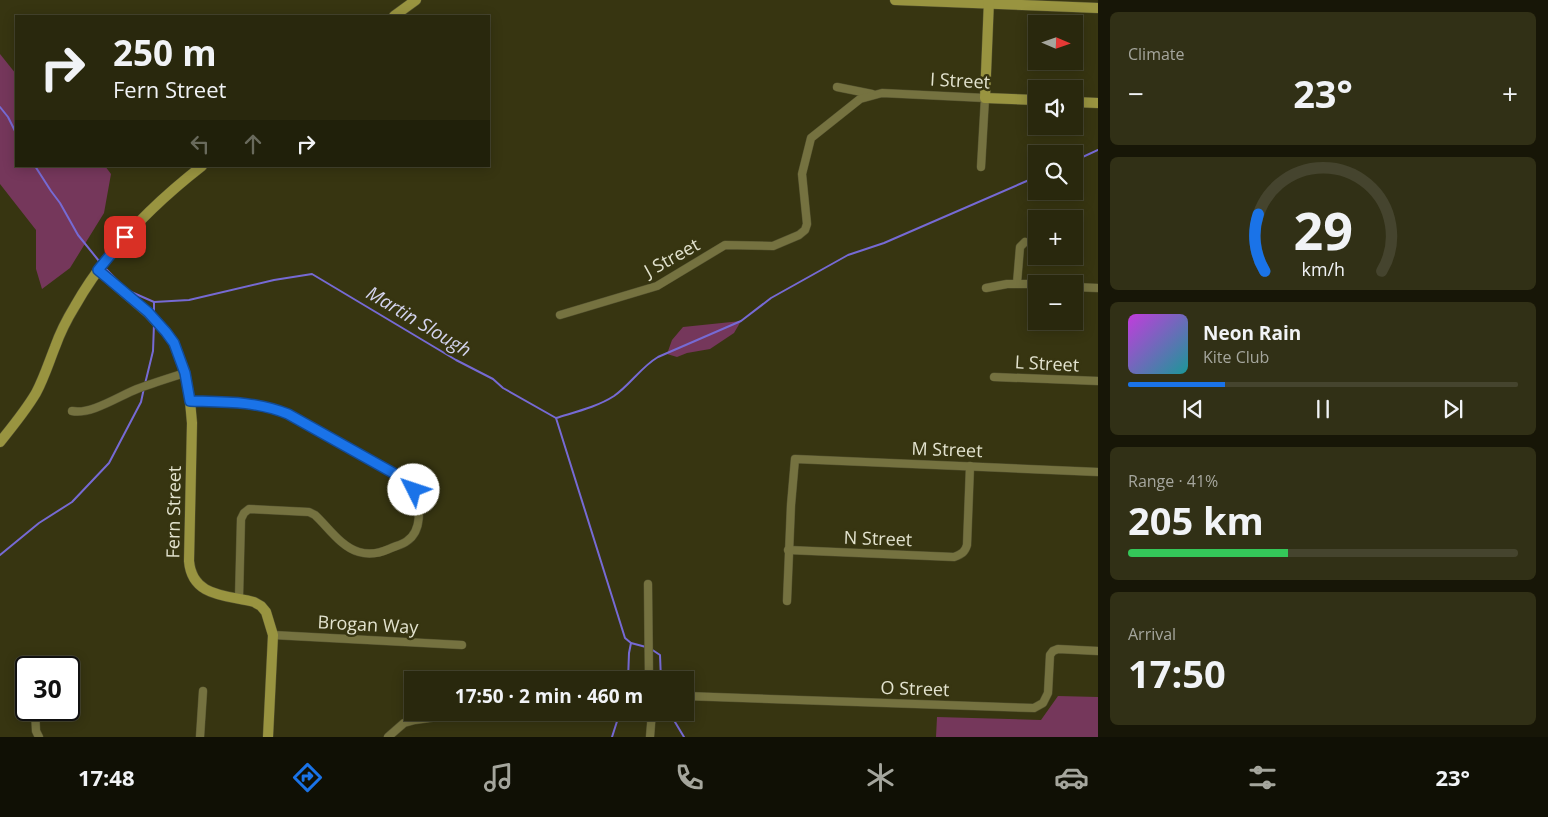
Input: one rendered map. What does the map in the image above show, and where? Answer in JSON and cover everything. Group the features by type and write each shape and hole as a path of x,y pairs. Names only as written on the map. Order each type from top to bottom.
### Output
{"street":[{"path":"395,15 416,0"},
{"path":"895,0 989,2 1098,8"},
{"path":"981,166 989,2"},
{"path":"837,87 872,94"},
{"name":"I Street","path":"872,94 1028,100"},
{"name":"J Street","path":"560,315 657,286 725,246 773,246 799,236 805,230 807,224 802,174 811,138 860,99 872,94"},
{"path":"1083,102 1098,103"},
{"path":"0,442 21,416 35,394 64,325 98,270 146,214 201,167"},
{"path":"1017,283 1020,247 1025,242"},
{"name":"Fern Street","path":"98,270 148,312 166,332 174,343 185,373 192,423 190,572 196,582 207,591 254,602 261,606 269,619 273,635 268,737"},
{"path":"986,288 1017,283 1028,284"},
{"path":"1083,287 1098,288"},
{"path":"72,411 82,412 137,389 185,373"},
{"name":"L Street","path":"994,377 1098,381"},
{"path":"190,401 248,403 271,407 288,414 404,479 411,486 416,496 419,517 413,536 407,542 374,554 361,553 348,548 315,515 309,512 249,509 241,519 239,598"},
{"name":"M Street","path":"788,550 794,459 1098,472"},
{"name":"N Street","path":"788,550 954,557 960,555 965,551 967,537 970,466"},
{"path":"786,601 788,550"},
{"path":"648,584 649,671"},
{"name":"Brogan Way","path":"273,635 462,645"},
{"name":"O Street","path":"694,696 1034,708 1043,703 1048,693 1050,656 1053,650 1098,651"},
{"path":"200,737 203,691"},
{"path":"36,721 38,737"},
{"path":"388,737 404,723 411,721"},
{"path":"650,737 651,721"}],"shaded area":[{"path":"0,54 15,73 15,167 106,167 111,174 104,213 70,268 42,289 36,269 36,230 0,184"},
{"path":"741,321 734,333 710,349 687,353 677,357 667,354 672,340 683,327"},
{"path":"1058,696 1098,697 1098,737 936,737 937,717 1041,720"}],"waterway":[{"name":"Martin Slough","path":"0,107 15,131"},
{"path":"1083,157 1098,150"},
{"name":"Martin Slough","path":"36,167 60,203 78,235 99,261"},
{"path":"556,418 607,400 620,392 646,366 658,357 741,321 771,298 848,255 884,243 1028,180"},
{"name":"Martin Slough","path":"104,267 118,281"},
{"name":"Martin Slough","path":"129,291 154,302 189,300 274,280 312,274 456,360 493,379 503,388 556,418 625,638 631,643 646,647"},
{"path":"154,302 154,312"},
{"path":"145,384 153,351 154,324"},
{"path":"0,555 39,523 72,502 109,463 141,402 144,388"},
{"path":"628,671 631,643"},
{"name":"Martin Slough","path":"651,649 660,655 661,671"},
{"path":"612,737 617,721"},
{"name":"Martin Slough","path":"674,721 684,737"}],"route":[{"path":"125,237 98,270 148,312 174,343 185,373 190,401 248,403 271,407 288,414 404,479 414,490"}]}
